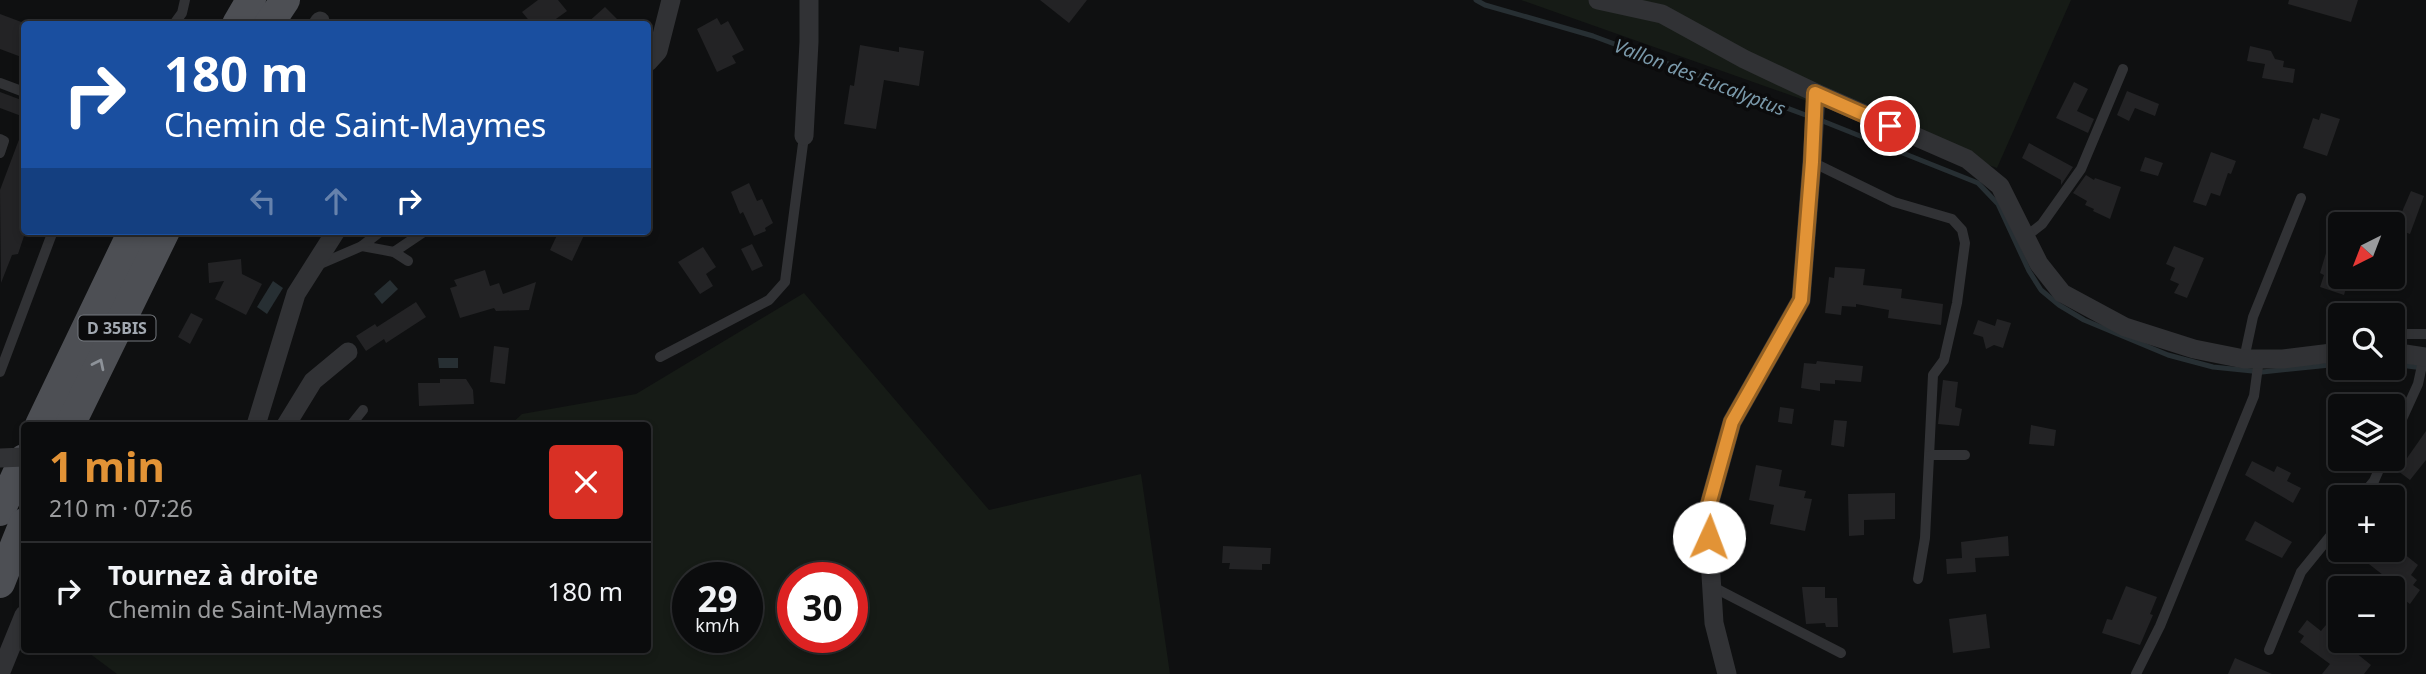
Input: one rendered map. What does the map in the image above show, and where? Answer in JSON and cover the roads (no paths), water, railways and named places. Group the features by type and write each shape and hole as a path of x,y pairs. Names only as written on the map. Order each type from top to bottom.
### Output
{"main road":[{"path":"239,21 251,0"},
{"path":"272,21 285,0"},
{"name":"D 35BIS","path":"41,422 131,235"},
{"name":"D 35BIS","path":"71,422 163,235"},
{"path":"0,512 21,465"},
{"path":"0,583 21,530"}],"street":[{"path":"651,59 658,51 671,0"},
{"path":"804,136 809,42 808,0"},
{"path":"1598,0 1662,15 1744,59 1815,102 1967,159 2000,186 2039,264 2062,293 2124,327 2194,349 2251,359 2283,359 2328,353"},
{"path":"1727,674 1714,623 1707,512 1732,422 1801,300 1815,102"},
{"path":"257,422 296,294 333,235"},
{"path":"288,422 313,381 348,352"},
{"path":"2405,354 2425,356"},
{"path":"0,458 21,458"},
{"path":"0,674 21,622"}],"lane":[{"path":"176,21 182,13 183,1"},
{"path":"2025,233 2034,231 2042,224 2081,169 2123,69"},
{"path":"0,83 21,91"},
{"path":"660,356 769,300 785,282 804,136"},
{"path":"0,139 5,141 0,153"},
{"path":"1812,162 1894,202 1952,219 1962,230 1965,243 1957,303 1944,360 1933,375 1931,455 1918,579"},
{"path":"2136,674 2160,626 2254,396 2251,359 2253,317 2301,198"},
{"path":"0,372 4,349 51,235"},
{"path":"311,268 362,246 376,235"},
{"path":"394,252 419,235"},
{"path":"362,246 394,252 408,261"},
{"path":"2405,334 2426,334"},
{"path":"2405,412 2418,384 2425,356"},
{"path":"353,422 363,410"},
{"path":"1931,455 1965,455"},
{"path":"2269,650 2301,572 2328,539"},
{"path":"1712,586 1841,653"}],"waterway":[{"name":"Vallon des Eucalyptus","path":"1476,0 1485,5 1593,36 1811,117"},
{"name":"Vallon des Eucalyptus","path":"1820,120 1978,183 1998,204 2029,271 2041,290 2084,320 2168,355 2213,367 2262,372 2328,365"},
{"name":"Vallon des Eucalyptus","path":"2405,366 2423,368"}]}
